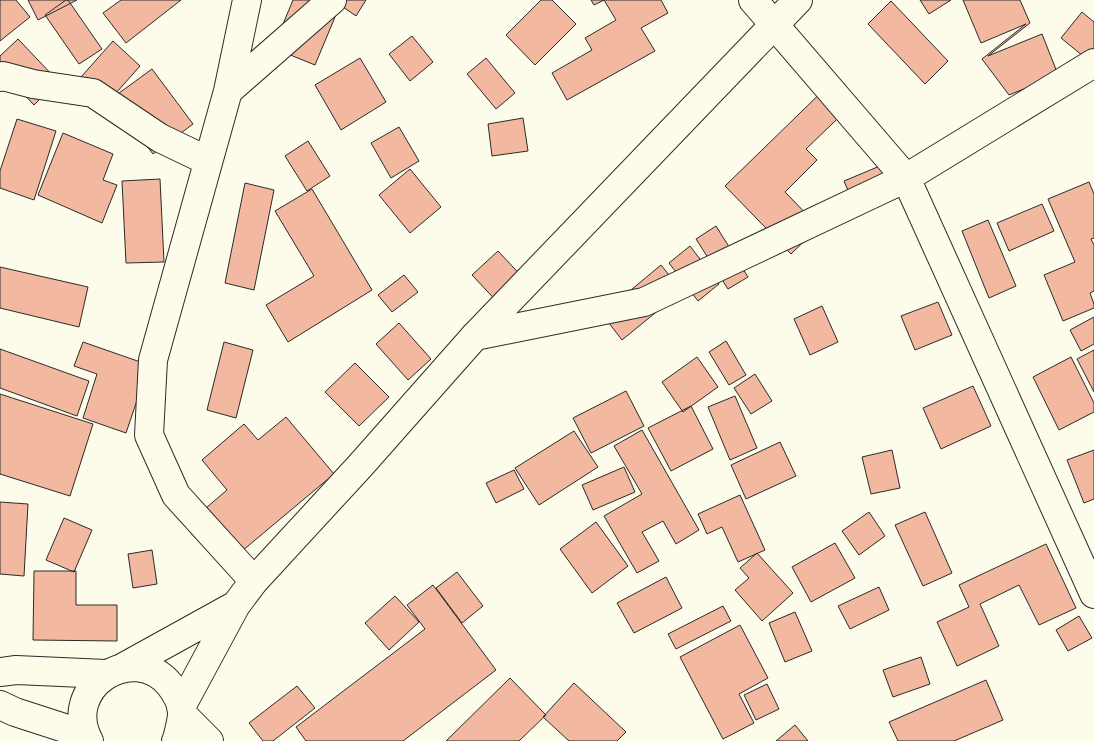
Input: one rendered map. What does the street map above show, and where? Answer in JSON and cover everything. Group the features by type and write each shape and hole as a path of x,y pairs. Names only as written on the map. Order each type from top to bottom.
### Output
{"street":[{"path":"247,0 228,91 153,360 149,435 176,495 254,581"},
{"path":"228,91 332,0"},
{"path":"753,0 906,178 1094,594"},
{"path":"176,741 182,710 236,605 254,581 475,336 798,0"},
{"path":"475,336 644,302 906,178 1094,63"},
{"path":"0,77 93,93 160,138 208,161"},
{"path":"87,738 82,721 83,707 88,694 96,683 114,671 236,605"},
{"path":"0,672 16,670 114,671 138,667 166,680 176,693 182,710 208,741"},
{"path":"0,705 87,738"}],"building":[{"path":"0,0 16,0 30,17 0,41"},
{"path":"28,0 77,0 38,20"},
{"path":"68,0 102,49 79,64 45,15"},
{"path":"121,0 181,0 126,43 103,13"},
{"path":"293,0 328,0 340,5 315,65 273,48"},
{"path":"333,0 366,0 356,16"},
{"path":"541,0 552,0 576,24 535,65 506,35"},
{"path":"591,0 604,0 594,5"},
{"path":"604,0 661,0 668,13 641,28 655,51 567,100 552,73 592,50 585,38 616,20"},
{"path":"920,0 951,0 929,14"},
{"path":"963,0 1020,0 1030,23 988,56 1042,34 1057,72 1048,79 1009,95 982,59 1026,24 981,43"},
{"path":"891,1 948,61 925,84 868,24"},
{"path":"1082,12 1094,22 1094,65 1061,38"},
{"path":"412,36 433,62 410,81 389,54"},
{"path":"18,39 58,81 34,105 0,69 0,56"},
{"path":"113,41 140,66 108,102 81,77"},
{"path":"360,58 386,102 341,130 315,85"},
{"path":"486,58 515,93 496,109 467,74"},
{"path":"152,69 193,124 153,154 111,99"},
{"path":"836,78 857,100 806,149 817,160 785,192 819,227 791,254 725,186"},
{"path":"523,118 528,151 492,156 488,124"},
{"path":"17,119 56,131 34,200 0,188 0,171"},
{"path":"399,127 419,161 391,178 371,143"},
{"path":"63,133 113,154 103,180 117,185 102,223 38,195"},
{"path":"308,141 330,176 307,191 285,156"},
{"path":"899,158 912,192 858,214 844,181"},
{"path":"410,169 441,207 410,233 379,195"},
{"path":"160,179 164,262 126,263 122,181"},
{"path":"1089,182 1094,194 1094,238 1091,239 1094,245 1094,291 1090,293 1094,308 1063,321 1044,275 1075,262 1048,199"},
{"path":"245,183 274,190 254,290 225,283"},
{"path":"312,189 372,290 288,342 266,305 314,276 275,211"},
{"path":"1042,204 1054,231 1009,251 997,223"},
{"path":"988,220 1016,286 989,298 962,231"},
{"path":"716,226 748,277 728,289 696,239"},
{"path":"690,246 719,284 698,301 669,263"},
{"path":"498,251 528,283 502,307 472,275"},
{"path":"661,265 682,291 622,340 602,314"},
{"path":"0,267 88,287 79,327 0,308"},
{"path":"404,275 418,292 392,312 378,295"},
{"path":"938,302 952,335 915,350 901,316"},
{"path":"822,306 838,342 810,355 794,319"},
{"path":"1094,317 1094,344 1081,351 1070,330"},
{"path":"399,323 431,359 408,380 376,344"},
{"path":"726,341 746,375 729,385 709,352"},
{"path":"83,342 149,365 126,433 83,418 97,374 74,366"},
{"path":"224,342 253,350 236,418 207,410"},
{"path":"0,349 89,381 77,416 0,388"},
{"path":"1094,350 1094,392 1077,359"},
{"path":"697,357 718,387 683,412 662,382"},
{"path":"1071,357 1094,403 1094,412 1059,430 1033,377"},
{"path":"355,363 389,397 359,426 325,392"},
{"path":"755,374 772,401 751,414 734,388"},
{"path":"973,386 991,426 941,449 923,408"},
{"path":"626,391 644,426 591,453 573,418"},
{"path":"0,394 93,424 70,496 0,474"},
{"path":"735,396 757,448 730,460 708,407"},
{"path":"691,406 713,449 671,471 648,428"},
{"path":"286,417 334,474 242,551 206,508 227,490 202,460 244,424 258,440"},
{"path":"642,430 699,530 676,544 663,521 642,532 659,561 637,573 604,516 642,494 614,446"},
{"path":"574,431 598,467 539,505 515,468"},
{"path":"780,442 796,476 746,499 731,465"},
{"path":"892,450 900,488 871,494 862,457"},
{"path":"1094,450 1094,499 1084,503 1067,460"},
{"path":"624,467 635,492 593,510 582,485"},
{"path":"514,470 524,489 496,503 486,483"},
{"path":"740,495 765,550 738,562 722,527 707,534 698,514"},
{"path":"0,502 28,504 24,576 0,574"},
{"path":"869,512 885,536 859,555 842,531"},
{"path":"925,512 952,573 923,586 895,525"},
{"path":"64,518 92,530 74,572 46,560"},
{"path":"596,522 628,566 592,593 560,549"},
{"path":"835,543 855,578 811,602 792,567"},
{"path":"1046,544 1076,608 1039,625 1019,585 980,604 999,646 957,666 937,622 969,607 959,585"},
{"path":"152,550 157,584 133,588 128,554"},
{"path":"757,553 793,593 762,621 735,590 749,578 740,568"},
{"path":"34,571 76,571 76,605 117,605 117,641 33,640"},
{"path":"457,572 483,606 462,623 436,588"},
{"path":"666,577 682,608 634,633 617,603"},
{"path":"433,585 496,670 403,741 306,741 296,727 425,629 407,605"},
{"path":"879,587 889,610 850,629 838,606"},
{"path":"395,596 419,622 389,650 365,623"},
{"path":"723,606 731,621 676,649 668,634"},
{"path":"795,612 812,651 785,662 769,623"},
{"path":"1079,616 1092,638 1068,651 1056,630"},
{"path":"740,625 768,678 739,694 754,723 723,739 680,657"},
{"path":"921,657 930,684 893,697 883,670"},
{"path":"510,678 546,715 519,741 446,741"},
{"path":"986,680 1003,720 954,741 898,741 889,722"},
{"path":"574,683 626,732 617,741 569,741 543,717"},
{"path":"767,684 779,709 756,720 744,695"},
{"path":"297,686 315,708 273,741 263,741 249,723"},
{"path":"795,725 808,741 776,741"}]}
